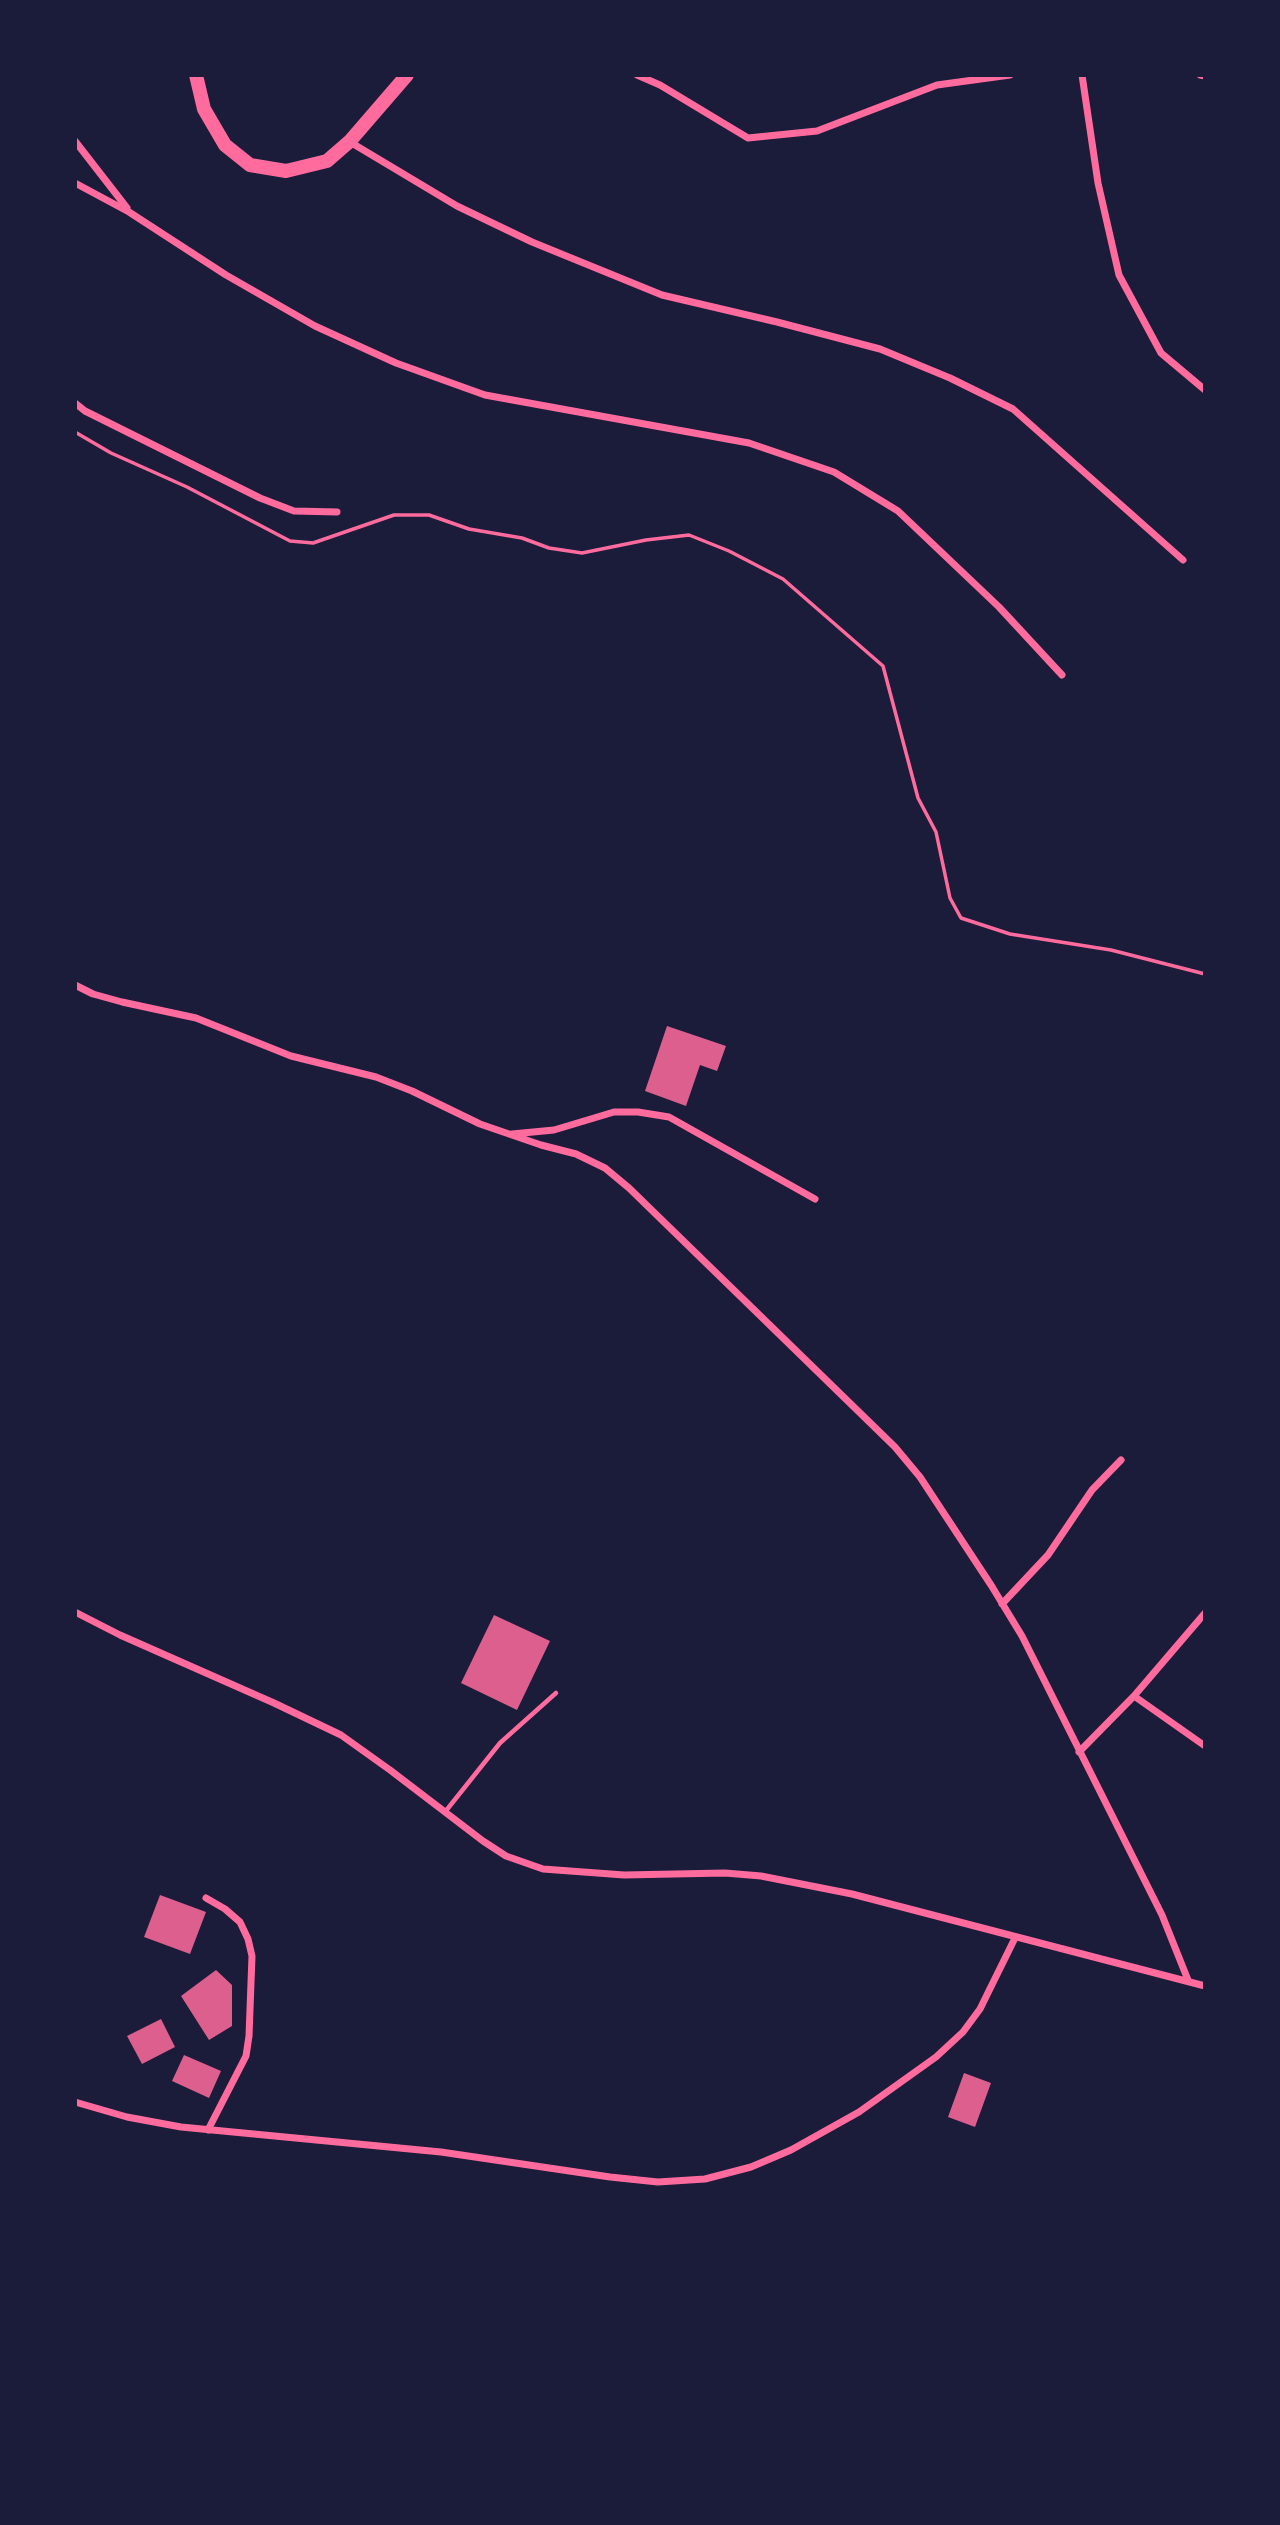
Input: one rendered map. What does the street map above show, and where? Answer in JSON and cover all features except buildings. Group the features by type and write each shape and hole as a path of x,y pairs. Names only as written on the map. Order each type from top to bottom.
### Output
{"main road":[{"path":"196,75 204,109 225,145 250,165 286,171 327,161 350,142 407,75"}],"street":[{"path":"637,75 660,85 748,138 817,131 937,85 1010,75"},
{"path":"1082,75 1098,183 1119,275 1161,353 1205,390"},
{"path":"75,141 130,212"},
{"path":"350,142 457,206 532,242 626,281 662,295 777,321 880,349 1013,409 1183,560"},
{"path":"75,183 130,212 237,282 315,326 396,363 485,395 749,443 834,472 898,511 999,607 1062,674"},
{"path":"75,403 85,411 260,498 294,511 337,512"},
{"path":"75,985 93,994 122,1002 196,1018 290,1056 376,1077 508,1134 576,1154 605,1168 649,1207 895,1447 920,1477 1022,1636 1163,1915 1188,1980"},
{"path":"508,1134 554,1130 614,1112 638,1112 668,1117 815,1199"},
{"path":"1002,1604 1048,1555 1092,1490 1121,1460"},
{"path":"75,1612 341,1735 506,1856 543,1869 624,1875 725,1873 761,1876 852,1894 1205,1986"},
{"path":"1079,1752 1134,1696 1205,1613"},
{"path":"1134,1696 1205,1746"},
{"path":"206,1898 240,1922 252,1956 246,2056 208,2130"},
{"path":"75,2102 127,2117 208,2130 441,2152 658,2182 705,2179 751,2167 791,2150 859,2112 905,2081 963,2032 980,2009 1015,1938"}],"lane":[{"path":"444,1813 500,1743 556,1693"}],"path":[{"path":"75,432 111,453 187,487 290,541 313,543 394,515 429,516 469,529 522,538 549,548 582,553 689,535 729,551 783,579 883,666 918,798 936,832 950,898 961,918 1010,933 1111,950 1205,974"}]}
